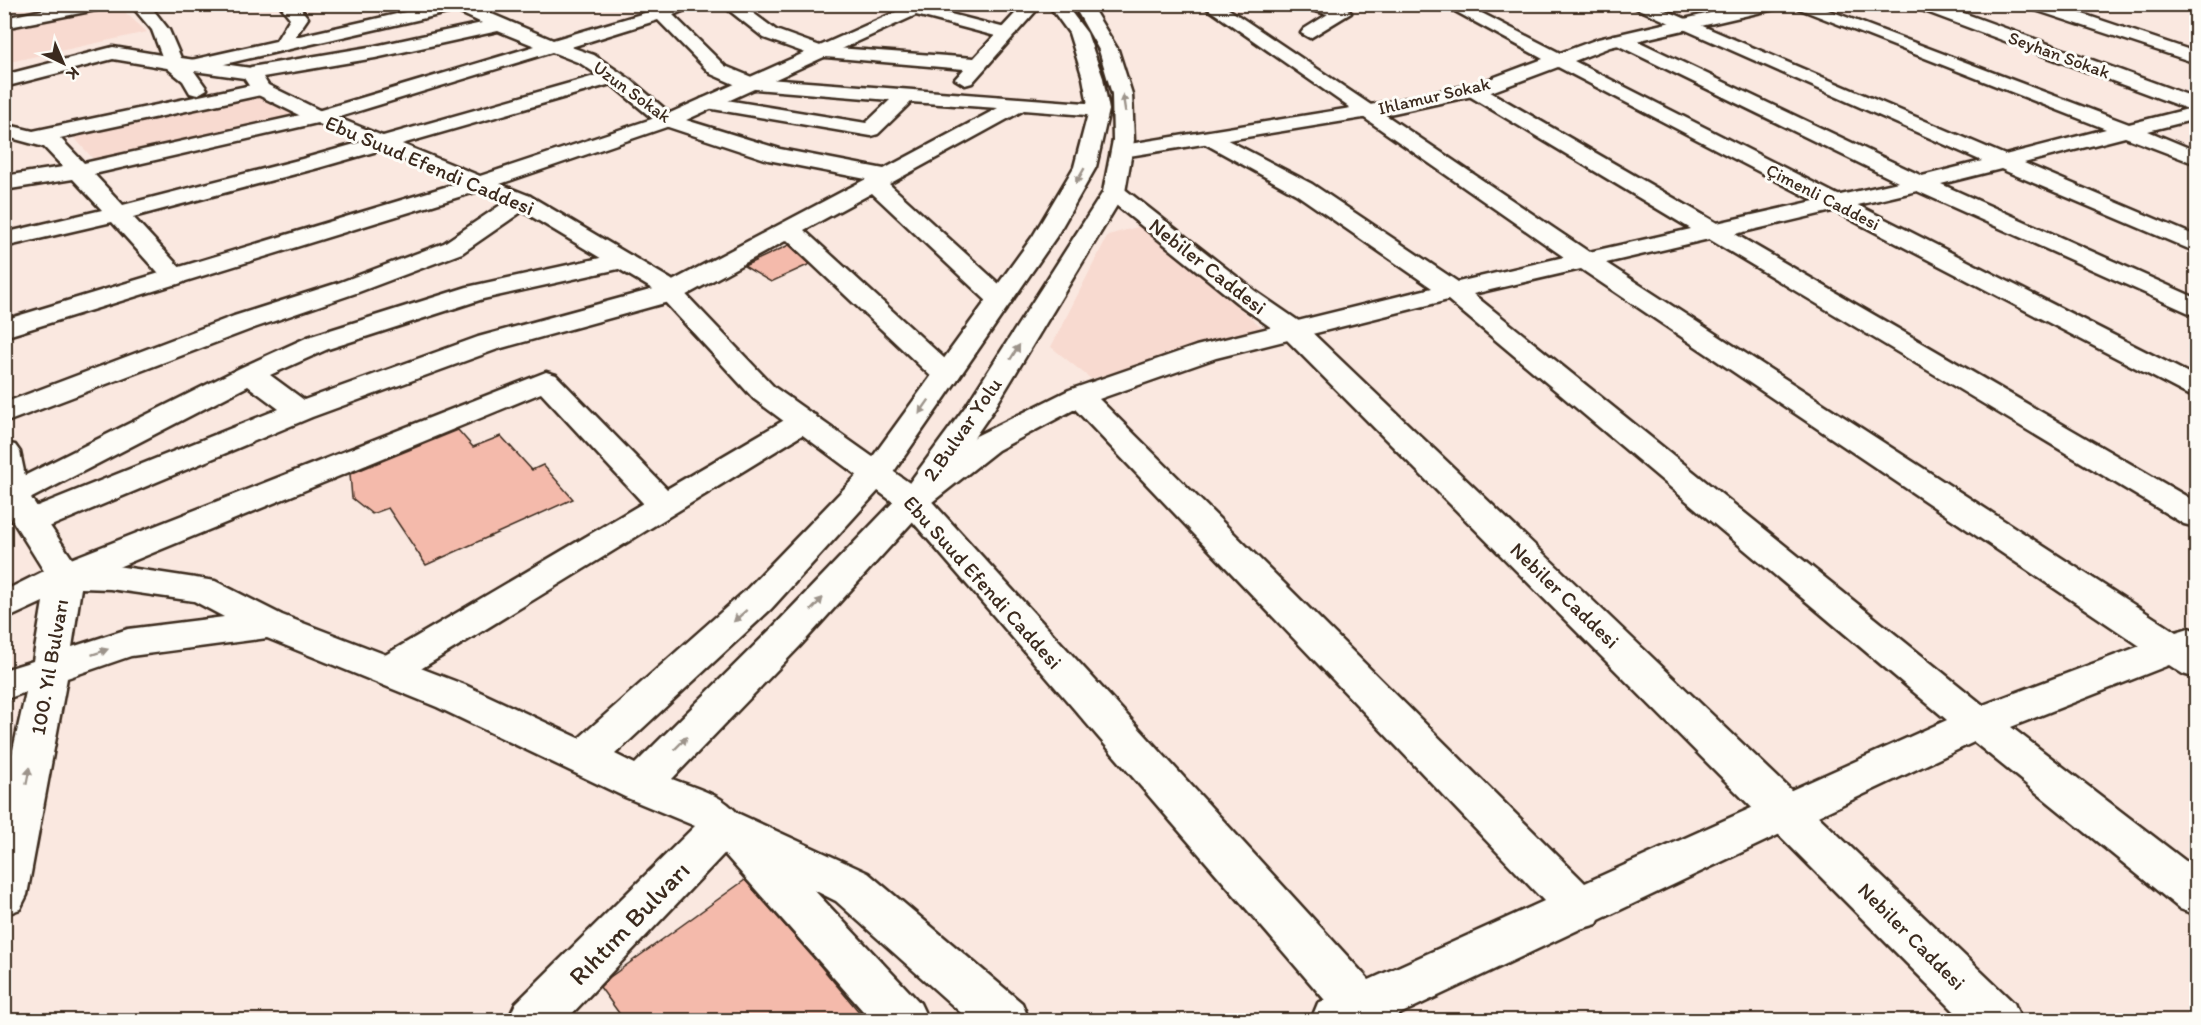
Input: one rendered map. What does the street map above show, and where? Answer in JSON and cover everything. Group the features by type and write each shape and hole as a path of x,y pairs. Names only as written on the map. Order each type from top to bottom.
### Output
{"street":[{"path":"4,23 101,4"},
{"path":"138,4 151,14 162,30 204,102"},
{"path":"284,44 287,35 299,18 287,4"},
{"path":"4,183 79,171 320,117 553,47 655,9 692,4"},
{"path":"729,4 771,34 821,52 979,63"},
{"path":"948,98 1034,4"},
{"name":"2.Bulvar Yolu","path":"584,758 758,600 877,473 1044,237 1085,167 1099,110 1093,78 1078,33 1056,4"},
{"name":"2.Bulvar Yolu","path":"640,785 787,636 913,501 979,409 1114,192 1123,151 1126,105 1118,75 1100,32 1081,4"},
{"path":"1209,4 1363,112 1585,260 2189,650"},
{"path":"1308,4 1342,13 1310,33"},
{"name":"Çimenli Caddesi","path":"1450,4 2196,388"},
{"path":"1635,4 2196,244"},
{"name":"Ihlamur Sokak","path":"1123,151 1363,112 1473,90 1619,39 1685,26 1703,18 1773,4"},
{"path":"1796,4 2196,158"},
{"name":"Seyhan Sokak","path":"1923,4 2196,105"},
{"path":"2035,4 2196,58"},
{"path":"183,64 460,5"},
{"name":"Uzun Sokak","path":"460,5 499,25 587,59 666,120 776,155 881,179"},
{"path":"4,329 481,183 666,120 821,52 913,6 1007,34"},
{"path":"655,9 718,70 750,84 1099,110"},
{"path":"34,137 204,102 256,81 499,25"},
{"path":"341,31 428,84"},
{"path":"1619,39 1919,183 2196,308"},
{"name":"Ebu Suud Efendi Caddesi","path":"4,81 112,53 183,64 256,81 320,117 522,201 663,285 764,393 913,501 1356,1016"},
{"path":"4,240 119,215 385,144 613,77"},
{"path":"1473,90 2196,516"},
{"path":"708,103 871,130 907,95"},
{"path":"23,508 250,374 318,343 412,341 488,343 670,293 1020,104"},
{"path":"913,501 987,443 1079,396 1206,352 1452,291 1837,204 2196,113"},
{"path":"4,130 52,142 175,277"},
{"path":"1208,137 1304,189 1452,291 1978,723 2196,895"},
{"path":"881,179 1000,299"},
{"name":"Nebiler Caddesi","path":"1114,192 1246,297 1293,330 1997,1020"},
{"path":"4,414 244,322 347,288 453,248 522,201"},
{"path":"789,229 946,375"},
{"path":"23,508 301,411 412,341 476,293 623,261"},
{"path":"250,374 301,411"},
{"path":"4,607 65,575 546,381 664,505"},
{"path":"1079,396 1581,909"},
{"path":"388,671 804,422"},
{"name":"100. Yıl Bulvarı","path":"4,452 23,508 65,575 50,670 4,895"},
{"path":"65,575 110,577 202,590 269,624 451,696 640,785 707,811 724,825 903,1020"},
{"path":"4,685 128,643 269,624"},
{"path":"1356,1016 1785,810 1978,723 2189,650"},
{"path":"724,825 852,887 1005,1020"},
{"name":"Rıhtım Bulvarı","path":"533,1020 724,825"}],"shaded area":[{"path":"117,5 147,32 5,63 4,28"},
{"path":"259,94 301,114 284,121 96,162 69,132"},
{"path":"1141,226 1263,328 1091,379 1051,347 1108,235"}],"building":[{"path":"789,245 810,264 771,282 744,266"},
{"path":"458,430 473,447 501,436 532,470 543,465 573,499 426,565 388,508 372,514 352,498 350,474"},
{"path":"745,880 866,1020 624,1020 600,987 610,977"}]}
